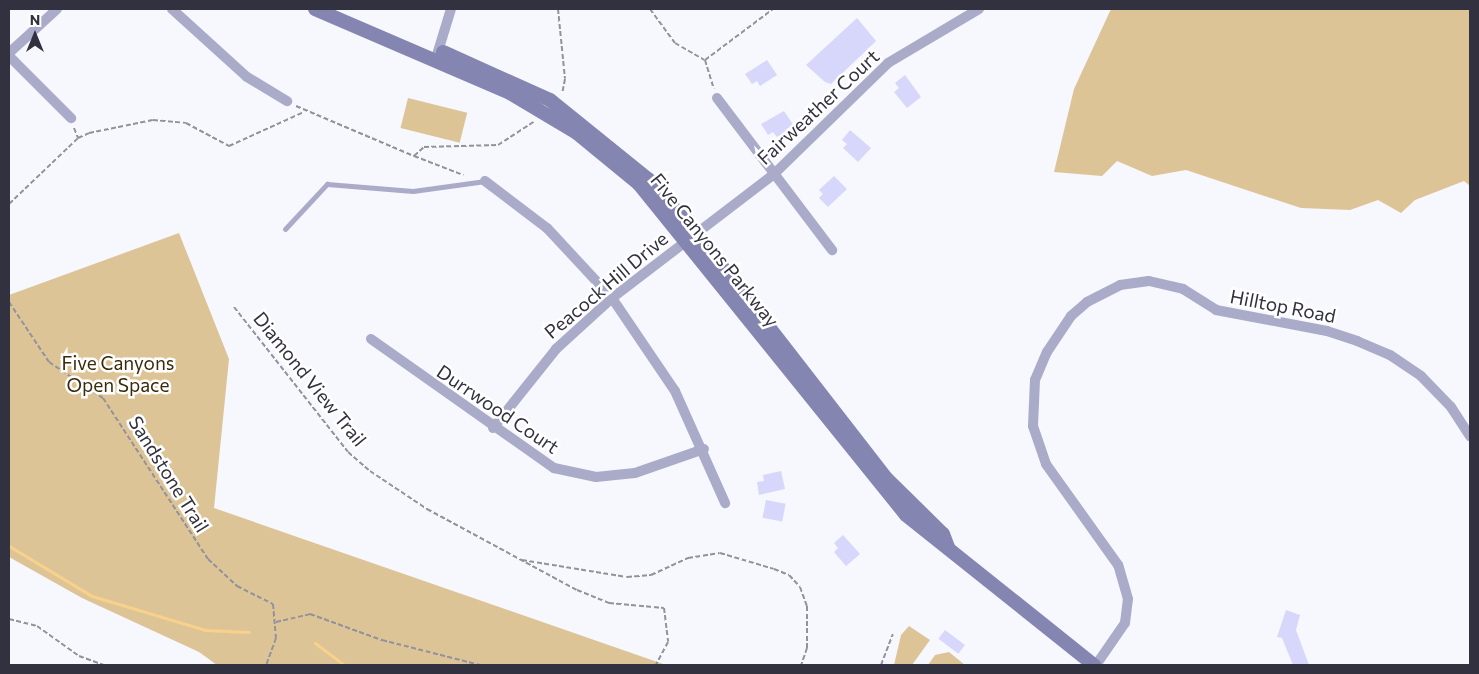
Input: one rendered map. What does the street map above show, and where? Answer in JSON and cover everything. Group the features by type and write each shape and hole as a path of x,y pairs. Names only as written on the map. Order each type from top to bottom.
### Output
{"main road":[{"name":"Five Canyons Parkway","path":"315,9 437,54 577,132 639,184 691,236"},
{"name":"Five Canyons Parkway","path":"334,9 550,100 613,147 691,236 887,479 943,534 948,546 1095,665"}],"street":[{"path":"57,9 9,55 71,118"},
{"path":"172,9 247,77 287,101"},
{"path":"437,54 451,9"},
{"name":"Fairweather Court","path":"691,236 773,175 888,63 979,9"},
{"path":"717,98 773,175 832,250"},
{"path":"485,181 547,228 612,298 675,391 704,449 725,503"},
{"name":"Peacock Hill Drive","path":"492,428 556,349 612,298 691,236"},
{"name":"Hilltop Road","path":"1095,665 1125,622 1128,599 1118,565 1046,464 1033,426 1036,380 1044,359 1071,316 1087,302 1120,285 1149,282 1183,289 1216,310 1327,331 1357,341 1390,355 1420,376 1470,436"},
{"name":"Durrwood Court","path":"371,339 492,428 554,468 596,478 635,472 704,449"}],"lane":[{"path":"284,229 327,184 413,191 485,181"}],"path":[{"path":"550,100 566,92 558,9"},
{"path":"650,9 675,42 705,60 717,98"},
{"path":"705,60 773,9"},
{"path":"287,101 304,111 414,156 485,181"},
{"path":"9,204 78,138 89,133 153,120 186,123 229,146 304,111"},
{"path":"414,156 424,146 498,145 542,112"},
{"name":"Sandstone Trail","path":"9,302 49,362 108,404 208,559 237,586 273,604 276,622"},
{"name":"Diamond View Trail","path":"234,307 348,452 427,509 519,560 609,603 664,608 668,642 656,665"},
{"name":"Diamond View Trail","path":"519,560 627,576 650,575 688,558 720,553 789,574 800,587 807,606 807,648 801,665"},
{"path":"266,665 276,622 310,614 382,640 480,665"},
{"path":"9,619 37,626 79,656 104,665"},
{"path":"881,665 893,634"},
{"path":"9,651 9,662"},
{"path":"499,665 508,665"}],"green space":[{"path":"1111,9 1470,9 1470,186 1464,181 1415,200 1401,213 1378,200 1350,210 1301,208 1186,170 1152,176 1117,161 1102,176 1054,172 1074,89"},
{"path":"408,98 467,113 460,143 401,128"},
{"name":"Five Canyons Open Space","path":"179,233 229,359 214,508 666,665 217,665 199,652 82,598 9,557 9,295"},
{"path":"909,626 930,640 912,665 894,665 901,635"},
{"path":"949,652 965,665 928,665 935,655"}],"building":[{"path":"857,18 876,41 831,84 825,82 806,65"},
{"path":"767,60 777,75 760,86 757,81 752,84 745,74"},
{"path":"905,75 921,97 907,108 894,92 899,88 895,83"},
{"path":"784,111 794,126 777,137 773,132 768,135 761,124"},
{"path":"850,130 871,148 858,162 843,148 847,144 842,140"},
{"path":"834,176 847,189 828,207 819,198 823,194 819,190"},
{"path":"781,471 785,489 759,495 757,482 764,481 763,475"},
{"path":"766,500 786,504 782,521 763,518"},
{"path":"843,535 860,554 846,566 834,552 838,548 834,543"},
{"path":"1286,610 1300,615 1296,630 1309,665 1293,665 1282,638 1277,637"},
{"path":"945,630 965,645 958,654 938,639"}],"waterway":[{"path":"9,546 92,596 205,630 249,632"},
{"path":"315,643 344,665"}]}
